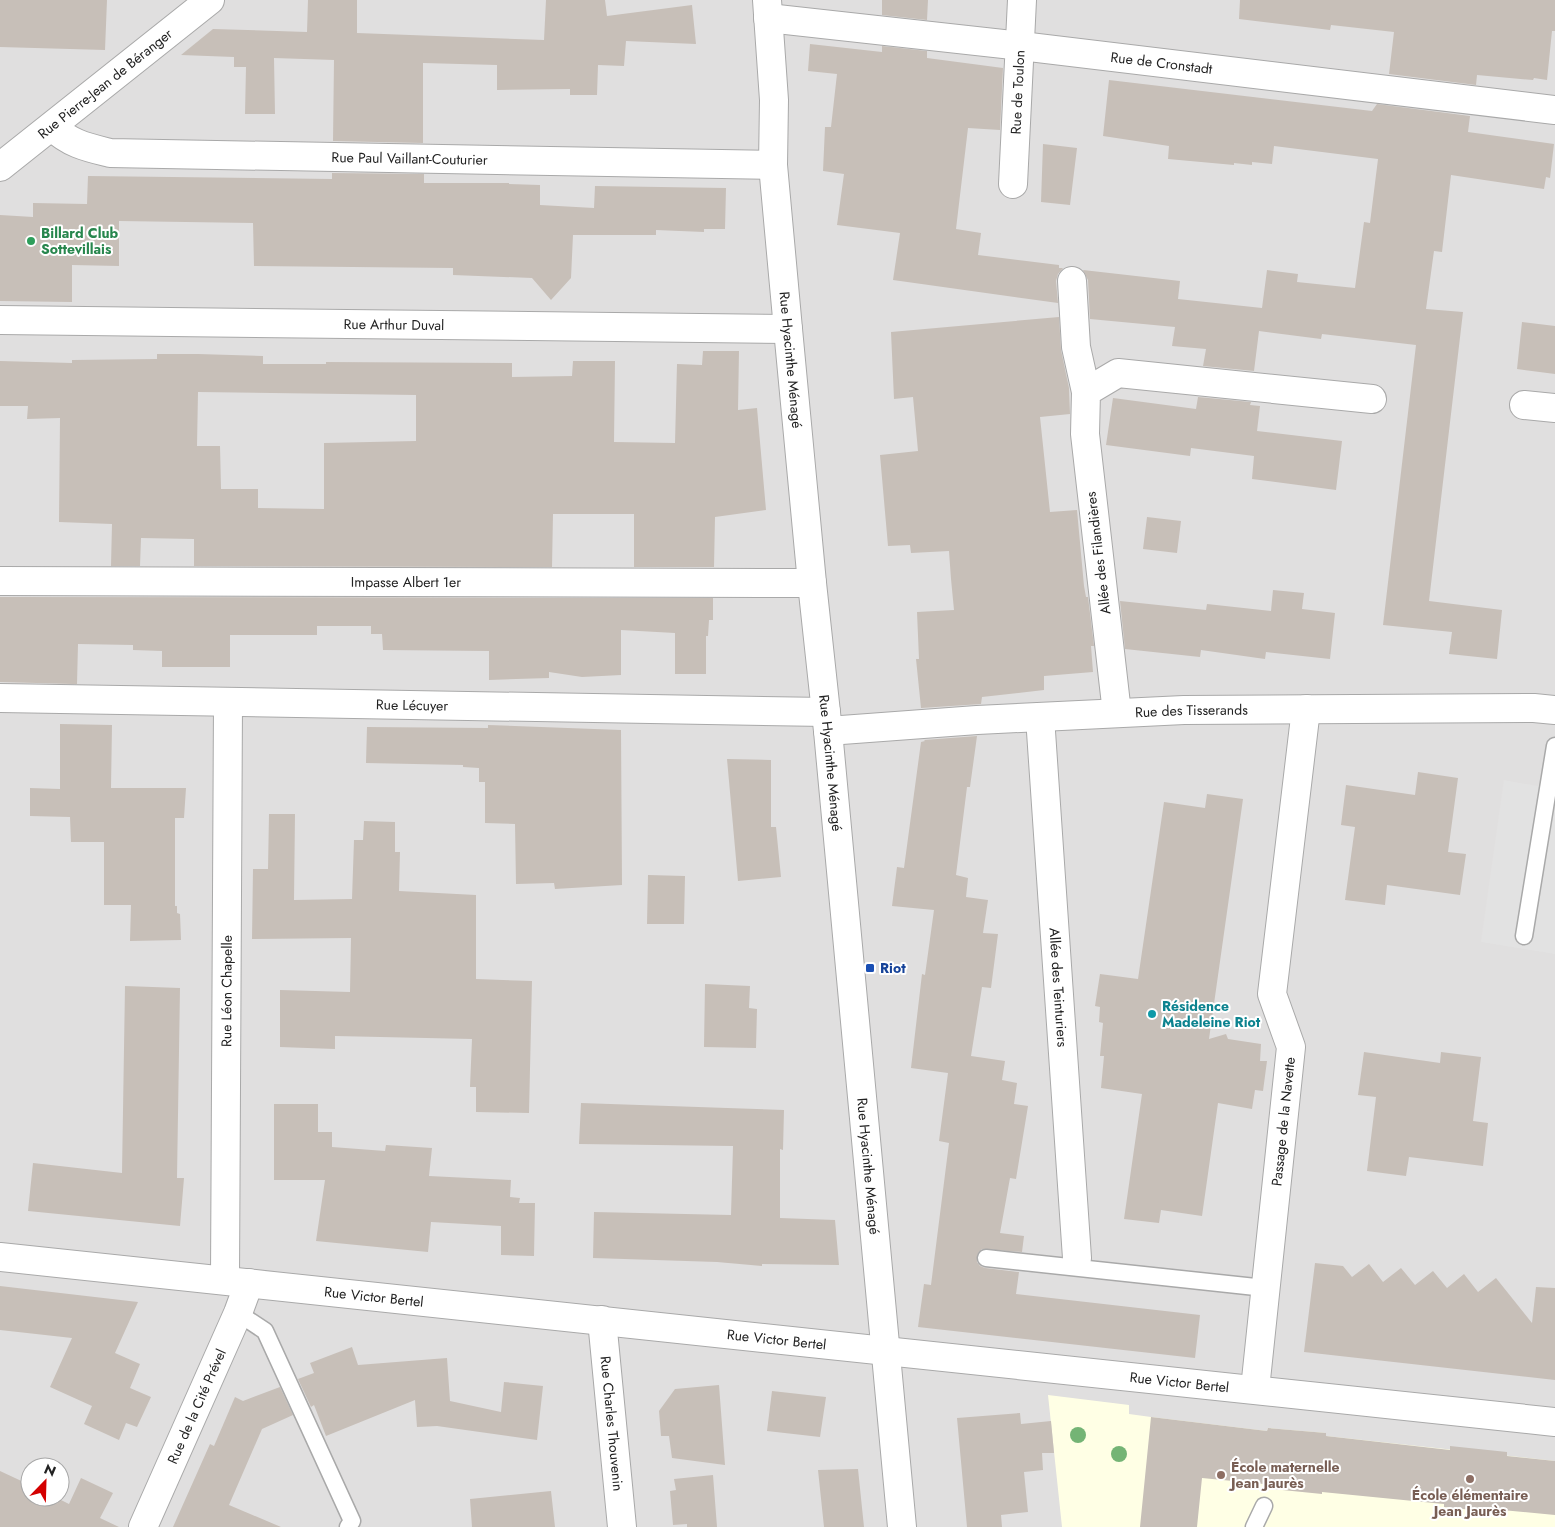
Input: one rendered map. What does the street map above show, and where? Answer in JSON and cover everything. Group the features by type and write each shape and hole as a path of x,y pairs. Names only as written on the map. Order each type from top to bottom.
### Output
{"street":[{"name":"Rue Pierre-Jean de Béranger","path":"1,165 52,127 210,0"},
{"name":"Rue de Toulon","path":"1013,184 1022,0"},
{"name":"Rue de Cronstadt","path":"768,9 1021,46 1555,110"},
{"name":"Rue Hyacinthe Ménagé","path":"768,9 774,100 773,165 902,1527"},
{"name":"Rue Paul Vaillant-Couturier","path":"52,127 64,138 86,148 110,153 773,165"},
{"name":"Allée des Filandières","path":"1072,281 1076,347 1086,392 1085,434 1117,713"},
{"name":"Rue Arthur Duval","path":"0,320 788,330"},
{"path":"1086,392 1118,373 1372,399"},
{"path":"1524,405 1555,408"},
{"name":"Impasse Albert 1er","path":"0,581 812,584"},
{"name":"Rue Lécuyer","path":"0,698 228,703 827,722"},
{"name":"Rue Léon Chapelle","path":"228,703 237,1282"},
{"name":"Rue des Tisserands","path":"827,722 1040,717 1184,710 1534,708 1555,710"},
{"name":"Passage de la Navette","path":"1255,1389 1291,1047 1272,994 1306,709"},
{"name":"Allée des Teinturiers","path":"1040,717 1077,1263"},
{"name":"Rue Victor Bertel","path":"0,1256 1555,1422"},
{"name":"Rue de la Cité Prével","path":"143,1527 238,1313 237,1282"},
{"name":"Rue Charles Thouvenin","path":"602,1320 622,1527"}],"lane":[{"path":"1524,936 1555,746"},
{"path":"986,1258 1077,1263 1265,1288"},
{"path":"238,1313 265,1331 352,1521 348,1527"},
{"path":"1254,1527 1264,1506"}],"shaded area":[{"path":"0,0 1555,0 1555,1527 0,1527"},
{"path":"1504,780 1555,789 1555,954 1481,942"},
{"name":"École maternelle Jean Jaurès","path":"1048,1395 1129,1405 1129,1414 1151,1417 1267,1431 1268,1428 1326,1433 1326,1436 1555,1461 1555,1527 1062,1527"}],"building":[{"path":"0,0 107,0 105,50 0,47"},
{"path":"308,0 357,0 357,33 544,40 546,0 605,0 607,16 692,5 696,44 626,41 624,66 598,65 597,95 570,95 570,89 497,90 497,65 423,63 423,143 333,141 334,60 274,58 275,114 245,114 246,67 234,67 234,57 181,55 213,29 307,32"},
{"path":"882,0 928,0 927,20 882,15"},
{"path":"1240,0 1555,0 1555,31 1552,31 1547,80 1477,75 1476,85 1389,74 1394,32 1331,25 1330,30 1239,19"},
{"path":"810,44 882,52 882,46 927,51 927,58 1003,68 1000,130 968,128 956,229 981,233 978,255 1059,265 1059,268 1063,268 1058,274 1056,281 1058,303 893,280 900,233 837,225 844,174 823,171 825,127 831,127 837,74 808,71"},
{"path":"1109,80 1372,111 1377,104 1470,116 1468,132 1554,144 1550,178 1546,177 1544,189 1451,175 1442,252 1434,251 1426,309 1463,312 1429,601 1502,610 1497,659 1449,654 1452,632 1383,625 1416,345 1322,334 1321,339 1259,331 1254,371 1203,366 1206,349 1172,346 1175,327 1090,319 1088,280 1083,270 1180,281 1178,299 1262,308 1267,270 1298,274 1297,282 1355,288 1364,222 1370,223 1378,159 1274,146 1272,164 1252,162 1252,165 1234,163 1234,165 1168,159 1169,146 1103,136"},
{"path":"1043,144 1077,148 1070,205 1041,202"},
{"path":"332,173 424,174 424,183 540,185 540,205 594,208 595,186 726,188 725,229 704,229 704,232 656,230 656,235 573,235 571,278 551,300 532,278 453,275 453,268 254,266 253,223 119,221 119,266 72,265 72,302 0,301 0,215 33,217 33,203 87,204 88,176 332,179"},
{"path":"1059,317 1061,350 1069,388 1070,414 1040,417 1050,512 1077,510 1084,586 1086,597 1088,597 1094,646 1091,646 1093,672 1044,676 1044,690 982,697 981,704 921,708 916,659 919,659 917,612 954,610 949,551 911,553 910,545 888,546 880,455 918,451 913,397 894,399 891,332"},
{"path":"1522,322 1555,326 1555,374 1517,369"},
{"path":"703,351 739,351 738,410 757,408 766,510 715,517 714,567 634,567 634,514 553,514 552,567 194,566 194,539 141,538 140,566 111,566 112,524 59,522 60,418 27,419 28,406 0,406 0,361 72,363 72,360 157,359 157,354 198,354 263,356 263,364 326,364 326,362 512,363 512,377 572,376 573,361 615,361 614,442 675,443 677,364 702,365","holes":["198,392 416,395 416,441 324,443 324,509 258,508 258,489 221,489 220,446 197,446"]},
{"path":"1198,397 1251,402 1250,405 1260,406 1257,431 1342,441 1336,490 1252,479 1254,456 1191,448 1190,456 1106,445 1113,398 1196,409"},
{"path":"1147,517 1181,521 1177,553 1143,549"},
{"path":"1273,590 1304,593 1302,609 1335,613 1330,659 1266,652 1265,659 1201,650 1200,657 1125,649 1120,601 1206,610 1207,604 1271,611"},
{"path":"0,597 713,598 713,620 709,620 708,636 706,636 706,674 675,674 675,633 621,630 621,675 582,677 549,672 549,678 489,680 489,651 383,650 382,634 371,634 371,626 317,626 317,635 230,635 230,667 162,667 162,651 133,650 133,645 78,644 77,684 0,682"},
{"path":"60,724 112,725 111,788 186,788 184,818 175,818 175,906 177,906 177,913 180,914 181,940 130,941 131,905 104,905 104,842 71,842 70,817 30,816 30,788 60,789"},
{"path":"488,725 621,730 622,885 555,889 554,883 516,884 515,824 485,823 485,782 479,782 479,768 463,767 463,765 366,763 367,727 488,728"},
{"path":"977,736 970,787 967,787 956,875 968,878 966,897 988,900 983,933 998,934 991,988 982,987 971,1056 1005,1061 1002,1080 1017,1083 1014,1104 1028,1106 1016,1179 1010,1178 1000,1233 1024,1236 1022,1252 982,1249 978,1253 977,1262 985,1268 1019,1272 1016,1294 1200,1315 1195,1358 918,1327 924,1284 931,1285 949,1143 939,1141 948,1073 911,1068 922,974 925,975 934,910 892,906 897,867 904,868 921,742 924,740"},
{"path":"727,759 771,760 771,827 776,827 781,877 738,881"},
{"path":"1418,772 1458,778 1448,852 1466,854 1460,895 1387,885 1385,905 1345,900 1355,827 1341,825 1346,785 1415,795"},
{"name":"Résidence Madeleine Riot","path":"1207,794 1243,799 1209,1039 1226,1034 1228,1039 1261,1044 1260,1061 1267,1061 1263,1091 1255,1090 1252,1109 1218,1103 1202,1216 1161,1210 1159,1223 1124,1219 1142,1094 1101,1088 1104,1056 1100,1056 1103,1023 1099,1022 1100,1007 1095,1006 1100,974 1138,979 1164,802 1205,808"},
{"path":"269,814 295,814 294,900 352,899 354,840 363,840 364,821 395,822 395,852 400,852 399,891 476,895 476,979 532,981 529,1113 476,1112 476,1087 470,1087 472,1039 335,1036 335,1049 280,1047 280,990 350,992 351,938 252,939 253,869 268,869"},
{"path":"648,875 685,876 684,924 647,924"},
{"path":"705,984 750,986 749,1008 757,1009 756,1048 704,1047"},
{"path":"125,986 180,988 177,1178 184,1178 180,1226 28,1211 33,1163 122,1173"},
{"path":"1364,1052 1440,1063 1441,1052 1481,1057 1473,1121 1488,1123 1483,1166 1409,1157 1406,1176 1367,1171 1376,1097 1358,1095"},
{"path":"581,1103 784,1110 783,1150 780,1149 780,1218 835,1220 839,1265 762,1264 762,1266 717,1262 593,1258 594,1212 731,1215 733,1146 579,1144"},
{"path":"274,1104 318,1104 318,1132 332,1132 332,1147 385,1151 386,1145 432,1148 429,1176 511,1180 510,1197 520,1198 519,1203 535,1203 534,1256 501,1255 501,1226 431,1222 428,1252 316,1241 325,1180 274,1180"},
{"path":"1315,1263 1343,1266 1352,1277 1369,1264 1383,1282 1401,1268 1415,1285 1433,1271 1447,1288 1464,1274 1478,1292 1496,1278 1532,1323 1536,1287 1555,1288 1555,1380 1304,1352"},
{"path":"0,1286 138,1302 115,1353 140,1364 130,1388 151,1397 137,1427 126,1423 119,1440 84,1424 92,1406 50,1387 72,1338 0,1330"},
{"path":"352,1347 358,1365 447,1358 450,1401 501,1412 504,1382 543,1386 537,1440 437,1426 417,1427 415,1400 326,1436 314,1405 311,1407 298,1379 314,1373 310,1363"},
{"path":"719,1385 725,1465 672,1458 669,1436 661,1436 659,1411 675,1389"},
{"path":"280,1387 293,1415 262,1429 229,1505 281,1527 173,1527 210,1444 214,1446 235,1397 243,1401"},
{"path":"772,1391 826,1397 820,1437 767,1431"},
{"path":"1020,1413 1021,1424 1051,1421 1054,1453 1042,1453 1043,1470 1024,1472 1028,1512 1001,1515 1002,1527 967,1527 957,1418"},
{"path":"1151,1417 1267,1431 1268,1428 1326,1433 1326,1436 1450,1450 1450,1446 1507,1452 1507,1456 1555,1461 1555,1515 1502,1510 1501,1513 1444,1507 1444,1504 1263,1488 1264,1484 1202,1478 1197,1527 1140,1527"},
{"path":"858,1469 864,1527 824,1527 818,1470"},
{"path":"0,1471 20,1480 20,1507 70,1507 70,1502 81,1478 113,1493 100,1518 119,1527 0,1527"},
{"path":"713,1475 717,1527 687,1527 687,1524 673,1525 670,1491 676,1490 674,1479"},
{"path":"551,1491 555,1527 472,1527 470,1499"}],"place":[{"name":"Billard Club Sottevillais","path":"31,241"},
{"name":"Riot","path":"870,968"},
{"name":"Résidence Madeleine Riot","path":"1152,1014"},
{"name":"École maternelle Jean Jaurès","path":"1221,1475"},
{"name":"École élémentaire Jean Jaurès","path":"1470,1479"}]}
